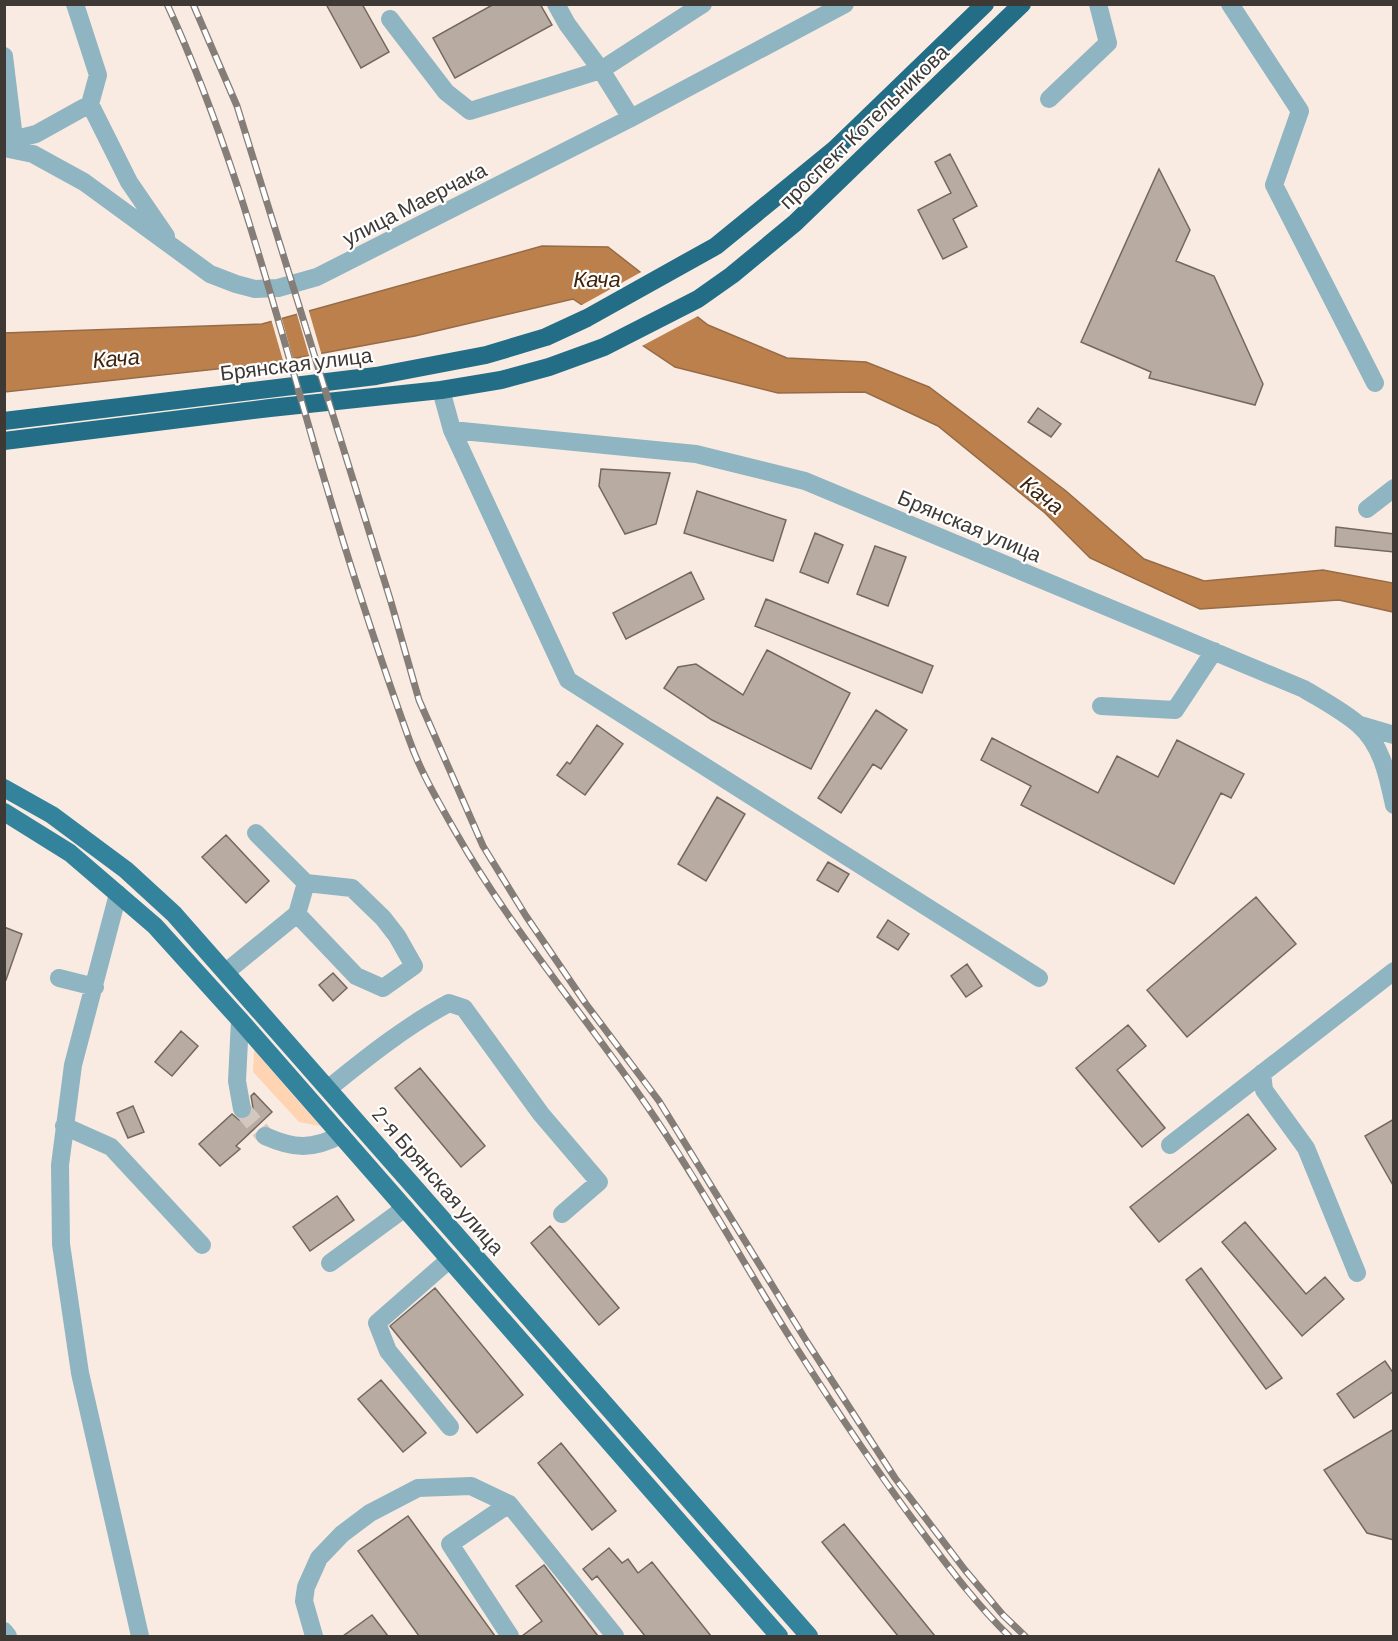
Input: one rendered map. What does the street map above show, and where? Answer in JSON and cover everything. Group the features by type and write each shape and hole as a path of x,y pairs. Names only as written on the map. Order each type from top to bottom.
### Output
{"highway":[{"name":"проспект Котельникова","path":"679,268 716,246 835,149 985,4"},
{"name":"проспект Котельникова","path":"698,299 732,275 795,223 1022,4"},
{"name":"Брянская улица","path":"4,421 329,382 428,367 486,355 546,337 587,318 679,268"},
{"name":"Брянская улица","path":"4,441 270,408 441,390 520,375 604,348 698,299"}],"main road":[{"name":"2-я Брянская улица","path":"4,788 52,815 126,870 174,914 809,1636"},
{"name":"2-я Брянская улица","path":"4,812 70,853 155,926 779,1636"}],"street":[{"path":"75,4 98,75 90,104 129,182 175,248"},
{"path":"556,4 567,24 601,70 631,118"},
{"path":"390,20 446,92 470,111 601,70 703,4"},
{"name":"улица Маерчака","path":"8,143 61,168 84,182 210,274 255,289 278,288 317,277 631,118 845,4"},
{"path":"1049,99 1108,43 1098,4"},
{"path":"1230,4 1300,111 1274,185 1375,383"},
{"path":"4,56 8,143 36,134 90,104"},
{"path":"441,390 452,430 568,680 1039,978"},
{"name":"Брянская улица","path":"452,430 696,454 804,481 1304,688 1360,725 1378,751 1388,775 1394,805"},
{"path":"1367,509 1394,488"},
{"path":"1101,706 1175,710 1214,651"},
{"path":"1360,725 1394,735"},
{"path":"256,834 306,883 352,888 383,918 397,936 414,966 383,988 356,976 297,914"},
{"path":"226,972 297,914 306,883"},
{"path":"118,894 73,1065 60,1165 62,1244 78,1361 140,1636"},
{"path":"1170,1145 1394,971"},
{"path":"59,978 95,987"},
{"path":"329,1088 432,1012 448,1003 464,1008 541,1114 599,1182 562,1215"},
{"path":"240,1020 237,1081 242,1109"},
{"path":"1262,1073 1264,1090 1306,1148 1357,1273"},
{"path":"64,1126 111,1147 202,1245"},
{"path":"265,1136 285,1145 320,1145 341,1135"},
{"path":"330,1263 405,1208"},
{"path":"450,1259 377,1323 388,1351 450,1427"},
{"path":"314,1636 304,1600 306,1587 319,1558 342,1534 370,1513 418,1488 471,1486 509,1504 615,1636"},
{"path":"509,1504 450,1544 510,1636"},
{"path":"4,1631 8,1636"}],"shaded area":[{"path":"254,1050 320,1126 299,1122 253,1072"}],"water":[{"name":"Кача","path":"542,246 608,247 708,325 787,358 866,362 929,387 1066,491 1144,559 1204,581 1323,570 1393,583 1393,612 1339,600 1200,609 1090,558 1045,513 938,426 865,392 778,393 675,367 573,299 415,336 264,364 5,392 4,333 262,324"}],"pier":[{"path":"643,271 700,315 640,347 580,306"},
{"path":"308,308 322,356 310,359 296,311"},
{"path":"281,316 294,362 284,364 271,319"}],"building":[{"path":"326,4 362,4 389,52 361,68"},
{"path":"494,4 540,4 552,25 455,78 433,38"},
{"path":"950,154 977,206 953,219 967,247 943,259 918,210 951,193 935,162"},
{"path":"1159,169 1190,230 1176,261 1214,276 1263,384 1255,405 1149,378 1151,372 1081,342"},
{"path":"1038,408 1061,424 1051,437 1028,422"},
{"path":"601,469 670,473 656,524 625,534 599,486"},
{"path":"697,491 786,520 773,561 684,533"},
{"path":"1336,527 1394,534 1394,552 1335,546"},
{"path":"815,533 843,545 828,583 800,572"},
{"path":"875,546 906,557 888,606 857,594"},
{"path":"691,572 704,599 626,639 613,613"},
{"path":"766,599 933,666 922,693 755,626"},
{"path":"767,650 850,693 811,769 712,720 664,688 678,667 696,664 743,695"},
{"path":"876,710 907,730 881,769 873,764 841,813 818,798"},
{"path":"597,725 623,744 585,795 557,775 567,762 570,764"},
{"path":"992,738 1098,793 1117,756 1158,777 1177,740 1244,774 1231,798 1221,793 1174,884 1021,805 1031,786 981,760"},
{"path":"717,797 745,814 706,881 678,864"},
{"path":"226,835 269,881 246,903 202,857"},
{"path":"828,862 849,874 838,892 817,880"},
{"path":"1256,897 1296,944 1187,1037 1147,990"},
{"path":"888,920 909,934 898,950 877,937"},
{"path":"4,927 22,934 6,980 4,979"},
{"path":"967,964 982,986 966,997 951,976"},
{"path":"333,973 347,988 333,1001 319,985"},
{"path":"1128,1025 1146,1046 1117,1070 1165,1128 1142,1147 1076,1068"},
{"path":"181,1031 198,1046 172,1076 155,1062"},
{"path":"420,1068 485,1146 461,1167 395,1088"},
{"path":"254,1093 272,1112 236,1146 240,1149 220,1166 199,1144 232,1114 239,1120 250,1117 253,1108 251,1096"},
{"path":"133,1106 144,1132 128,1138 117,1113"},
{"path":"1248,1114 1276,1149 1159,1242 1130,1207"},
{"path":"1394,1119 1394,1187 1365,1136"},
{"path":"337,1196 354,1220 310,1251 293,1227"},
{"path":"1245,1222 1306,1294 1325,1277 1344,1299 1302,1336 1222,1242"},
{"path":"550,1226 619,1308 599,1325 531,1243"},
{"path":"1201,1268 1282,1378 1266,1389 1186,1280"},
{"path":"435,1288 523,1395 477,1433 390,1326"},
{"path":"1385,1361 1394,1374 1394,1391 1354,1418 1337,1394"},
{"path":"381,1380 426,1433 403,1452 358,1399"},
{"path":"1394,1429 1394,1540 1367,1533 1324,1470"},
{"path":"561,1443 616,1511 592,1530 538,1463"},
{"path":"408,1516 495,1636 419,1636 358,1551"},
{"path":"844,1524 935,1636 898,1636 822,1542"},
{"path":"609,1548 622,1563 628,1559 638,1573 652,1562 711,1636 645,1636 597,1576 592,1580 583,1569"},
{"path":"544,1565 598,1636 522,1636 542,1621 516,1586"},
{"path":"372,1615 388,1636 343,1636"}],"tunnel":[{"path":"242,1109 265,1136"}],"railway":[{"path":"167,4 188,51 224,147 256,244 324,480 365,610 418,763 476,867 647,1106 855,1438 952,1570 985,1611 1009,1636"},
{"path":"193,4 237,106 391,602 419,700 483,846 526,916 586,1004 659,1101 807,1342 895,1478 965,1570 1003,1615 1025,1636"}]}
